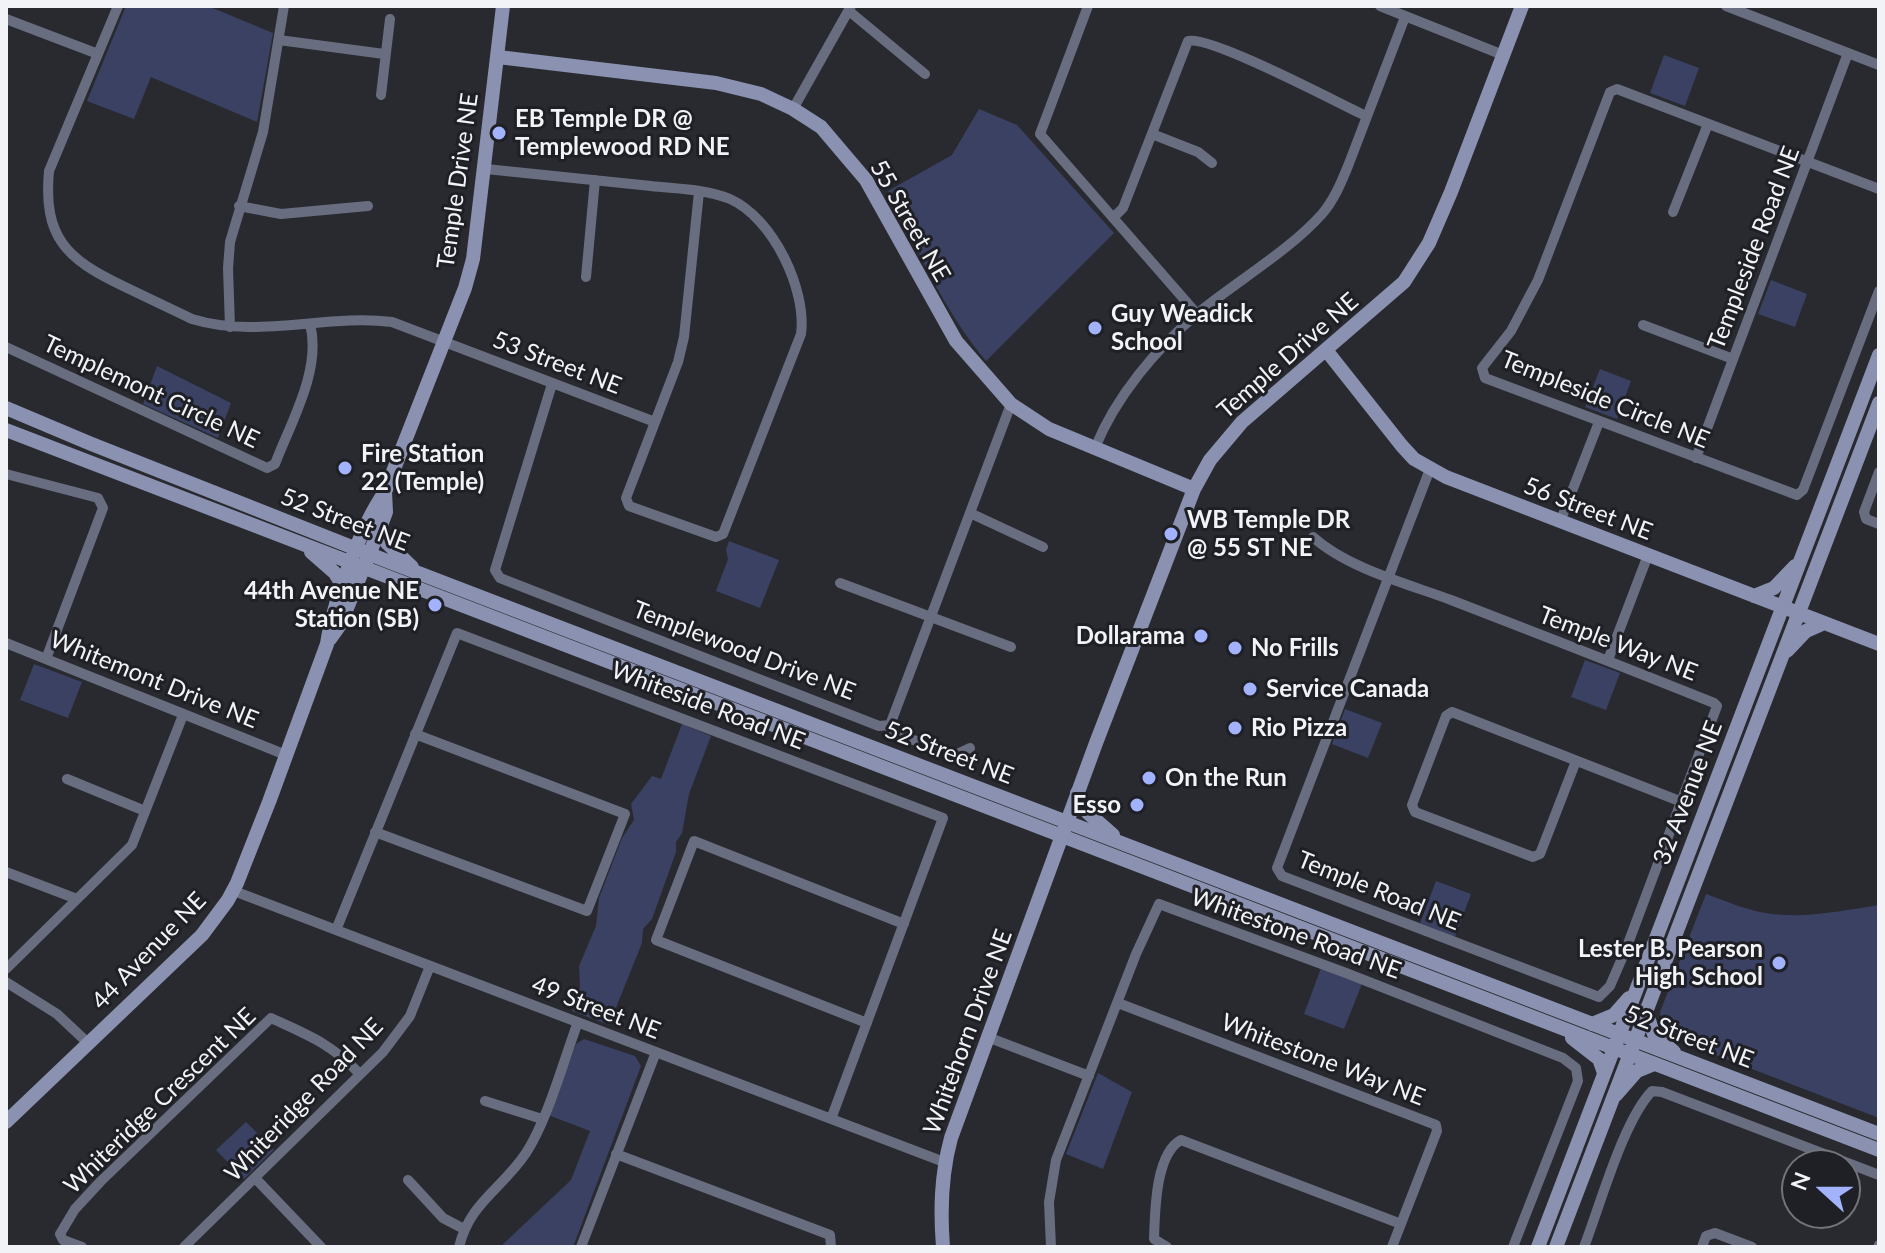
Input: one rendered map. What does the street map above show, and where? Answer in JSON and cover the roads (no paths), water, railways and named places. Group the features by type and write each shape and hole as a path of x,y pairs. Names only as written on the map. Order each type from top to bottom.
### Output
{"main road":[{"name":"Temple Drive NE","path":"360,558 374,508 385,492 473,259 503,6"},
{"name":"Temple Drive NE","path":"1062,837 1194,489 1210,460 1226,438 1404,282 1429,243 1522,6"},
{"name":"55 Street NE","path":"498,57 716,83 761,94 793,109 821,127 866,180 956,341 1011,404 1049,429 1194,489"},
{"name":"56 Street NE","path":"1326,350 1402,446 1414,459 1430,469 1879,644"},
{"name":"32 Avenue NE","path":"1556,1247 1610,1101 1637,988 1879,355"},
{"name":"32 Avenue NE","path":"1627,1037 1645,1010 1879,403"},
{"name":"52 Street NE","path":"6,408 360,558 1021,822 1879,1150"},
{"name":"52 Street NE","path":"6,430 302,544 418,572 1879,1134"},
{"name":"Temple Drive NE","path":"360,558 380,528 386,512 385,492"},
{"path":"380,528 387,543 418,572"},
{"path":"302,544 335,573 343,586"},
{"name":"44 Avenue NE","path":"8,1115 89,1044 202,935 234,891 327,644 330,620 343,586 360,558"},
{"name":"44 Avenue NE","path":"327,644 340,625 360,558"},
{"path":"1754,596 1774,588 1800,560"},
{"path":"1781,659 1806,631 1824,623"},
{"path":"1077,793 1094,819 1124,843"},
{"path":"1021,822 1045,843 1054,860"},
{"name":"Whitehorn Drive NE","path":"943,1247 939,1206 944,1162 1062,837"},
{"path":"1592,1024 1620,1011 1637,988"},
{"path":"1645,1010 1654,1034 1680,1058"},
{"path":"1559,1028 1599,1059 1604,1073"},
{"name":"32 Avenue NE","path":"1538,1247 1604,1073 1621,1052"},
{"path":"1610,1101 1637,1071 1654,1064"}],"street":[{"name":"53 Street NE","path":"118,6 49,171 47,194 50,215 58,236 70,254 93,271 192,319 230,327 346,320 392,322 655,422"},
{"path":"230,327 230,242 263,132 284,6"},
{"path":"1088,6 1040,134 1197,314"},
{"path":"1380,6 1503,55"},
{"path":"1726,6 1752,11 1879,65"},
{"path":"793,109 850,9 925,74"},
{"path":"1095,448 1111,414 1134,380 1197,314 1251,274 1323,213 1339,188 1405,17"},
{"path":"6,19 98,54"},
{"path":"381,95 390,19"},
{"path":"1113,218 1123,208 1188,41 1196,39 1240,56 1366,116"},
{"path":"279,40 384,54"},
{"name":"Templeside Road NE","path":"1696,458 1848,53"},
{"name":"Templeside Circle NE","path":"1879,189 1617,89 1610,92 1538,280 1511,331 1482,368 1485,378 1797,495 1803,490 1879,291"},
{"path":"1673,212 1708,124"},
{"path":"1152,134 1198,152 1212,163"},
{"path":"486,169 699,192 733,200 754,215 786,260 798,288 801,334 723,534 716,537 629,506 626,498 678,362 684,337 699,192"},
{"path":"586,277 595,180"},
{"path":"239,206 281,214 368,206"},
{"name":"Templemont Circle NE","path":"6,347 267,468 275,464 313,366 310,324"},
{"path":"1643,325 1733,359"},
{"name":"Templewood Drive NE","path":"552,384 495,570 500,578 879,726 890,725 894,733 955,755 970,748"},
{"path":"890,725 1011,404"},
{"path":"1560,522 1599,422"},
{"name":"Temple Road NE","path":"1430,469 1277,868 1282,876 1599,997"},
{"path":"1879,472 1864,512 1866,519 1879,524"},
{"path":"6,474 98,498 103,508 46,659"},
{"path":"970,513 1043,547"},
{"name":"Temple Way NE","path":"1313,537 1328,551 1717,706 1626,949 1610,986 1599,997"},
{"path":"1608,660 1648,555"},
{"path":"840,583 1011,647"},
{"name":"Whiteside Road NE","path":"336,930 457,633 927,811 943,818 831,1119"},
{"name":"Whitemont Drive NE","path":"6,643 286,755"},
{"path":"1576,761 1540,854 1533,857 1415,812 1412,805 1446,716 1452,712 1682,802"},
{"path":"6,969 132,845 183,715"},
{"path":"375,832 587,911 625,814 415,734"},
{"path":"67,779 145,811"},
{"path":"867,1023 656,940 694,841 904,924"},
{"path":"6,872 77,899"},
{"name":"49 Street NE","path":"234,891 944,1162"},
{"name":"Whitestone Road NE","path":"1051,1247 1049,1202 1056,1160 1159,904 1563,1058 1576,1068 1578,1081 1513,1247"},
{"name":"Whiteridge Road NE","path":"184,1247 383,1052 405,1024 430,966"},
{"path":"6,982 57,1014 89,1044"},
{"name":"Whitestone Way NE","path":"1118,1003 1436,1125 1437,1131 1392,1247"},
{"name":"Whiteridge Crescent NE","path":"82,1247 63,1240 60,1234 75,1209 271,1018 338,1051 359,1073"},
{"path":"459,1247 464,1229 479,1204 528,1151 578,1022"},
{"path":"990,1038 1089,1076"},
{"path":"581,1247 656,1052"},
{"path":"1584,1247 1628,1128 1652,1091 1662,1092 1879,1175"},
{"path":"485,1101 542,1119"},
{"path":"1167,1247 1154,1239 1156,1186 1174,1144 1181,1140 1401,1224"},
{"path":"616,1154 830,1235 831,1247"},
{"path":"256,1179 321,1247"},
{"path":"408,1180 443,1218 464,1229"},
{"path":"1702,1247 1706,1236 1715,1233 1752,1247"}],"place":[{"name":"EB Temple DR @ Templewood RD NE","path":"499,133"},
{"name":"Guy Weadick School","path":"1095,328"},
{"name":"Fire Station 22 (Temple)","path":"345,468"},
{"name":"WB Temple DR @ 55 ST NE","path":"1171,534"},
{"name":"44th Avenue NE Station (SB)","path":"435,605"},
{"name":"Dollarama","path":"1201,636"},
{"name":"No Frills","path":"1235,648"},
{"name":"Service Canada","path":"1250,689"},
{"name":"Rio Pizza","path":"1235,728"},
{"name":"On the Run","path":"1149,778"},
{"name":"Esso","path":"1137,805"},
{"name":"Lester B. Pearson High School","path":"1779,963"}]}
